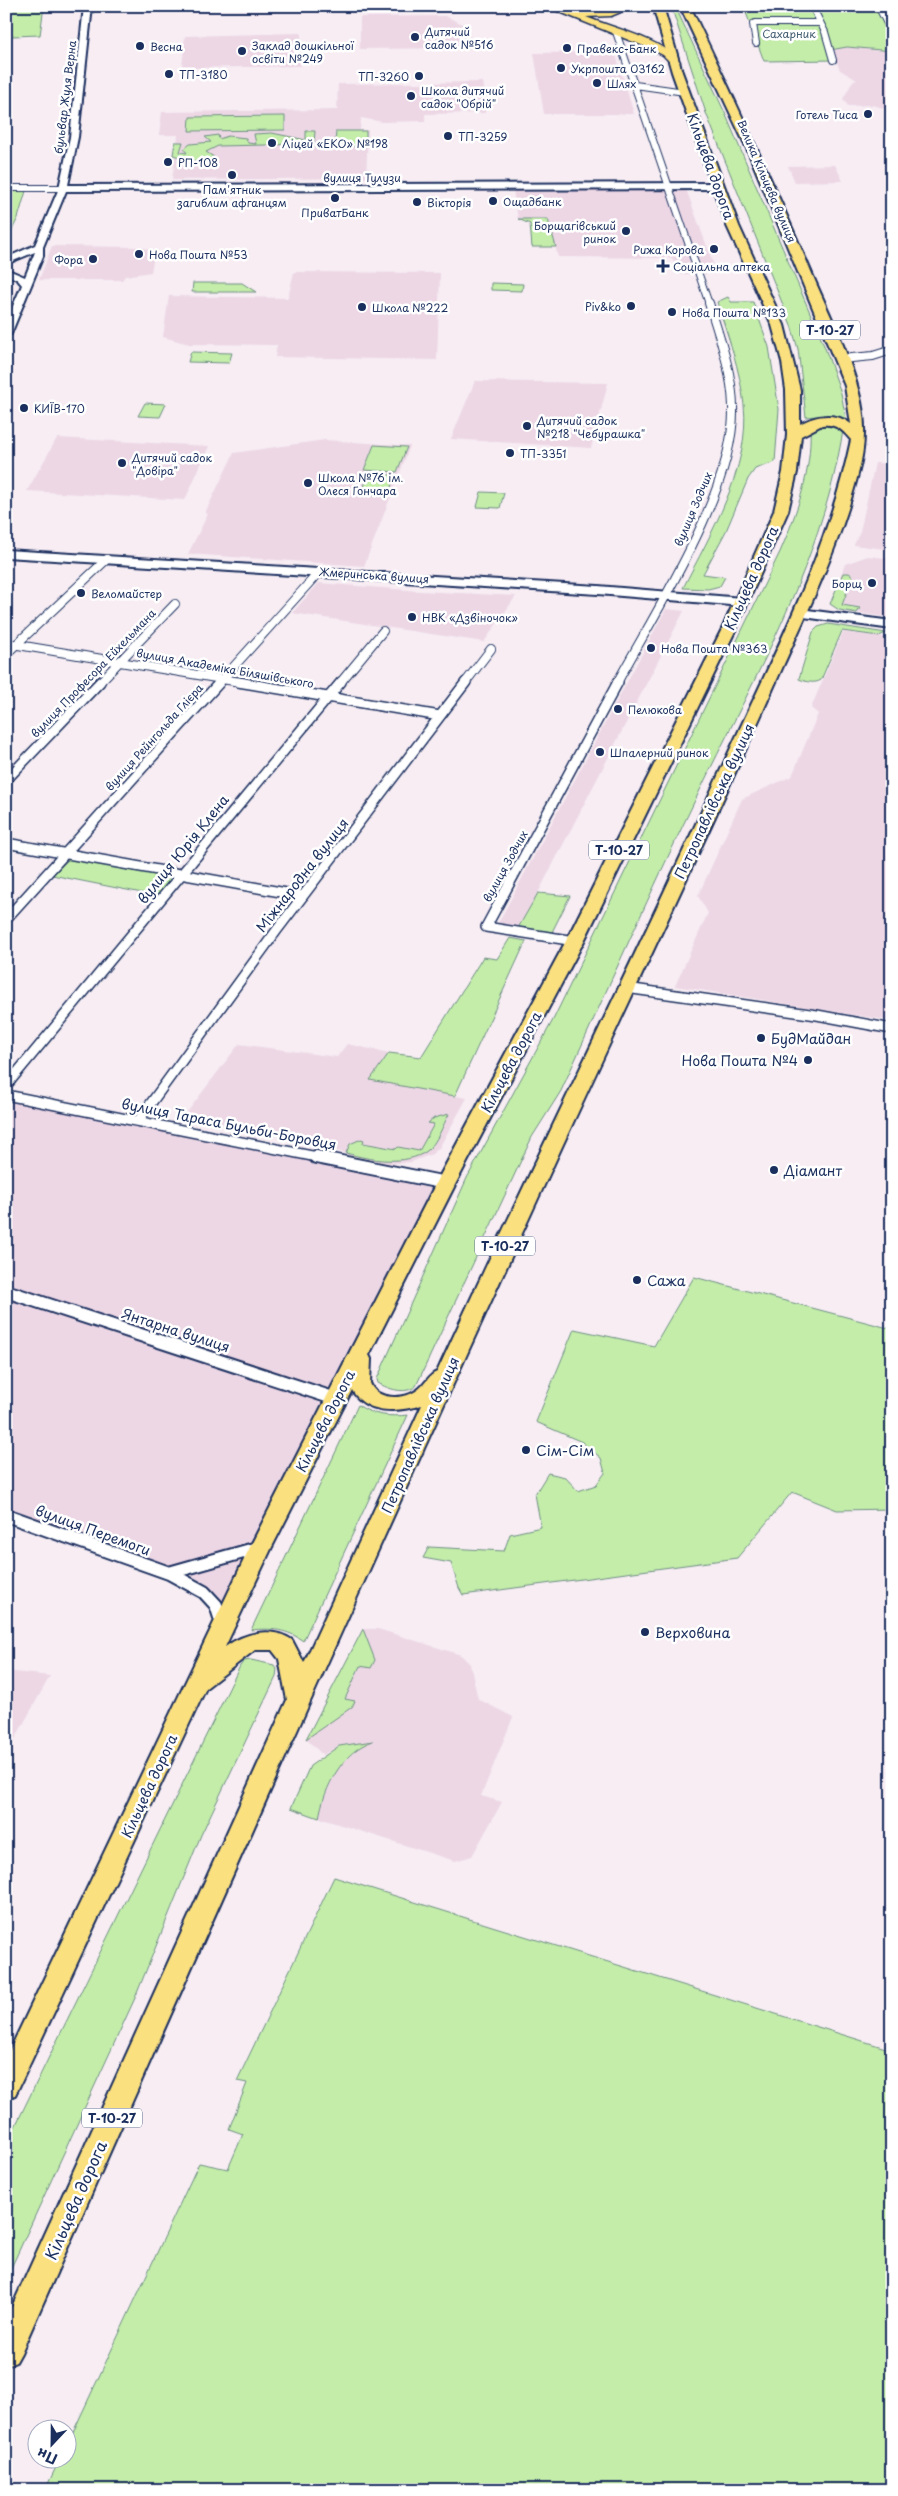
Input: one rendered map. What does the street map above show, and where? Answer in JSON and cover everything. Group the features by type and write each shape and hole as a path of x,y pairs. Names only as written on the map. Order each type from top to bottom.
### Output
{"highway":[{"name":"Кільцева дорога","path":"6,2087 260,1547 446,1183 575,941 742,602 781,511 790,472 794,436 793,390 778,325 736,234 685,92 658,6"},
{"name":"Велика Кільцева вулиця","path":"685,6 754,150 841,359 857,412 858,440 842,507 800,613"},
{"path":"794,436 813,422 828,420 848,427 858,440"},
{"name":"Петропавлівська вулиця","path":"216,1882 452,1363 800,613"},
{"path":"362,1349 359,1386 366,1396 394,1404 413,1401 426,1396 452,1363"},
{"path":"196,1685 248,1642 260,1639 273,1640 283,1645 289,1653 299,1703"},
{"name":"Кільцева дорога","path":"6,2354 216,1882"}],"main road":[{"path":"549,6 654,47 666,53 675,62"},
{"path":"566,13 608,13 631,6"},
{"name":"Жмеринська вулиця","path":"6,552 665,594 742,602"},
{"path":"800,613 892,625"}],"street":[{"name":"бульвар Жуля Верна","path":"6,334 39,256 39,247 63,188 74,137 88,6"},
{"path":"812,6 825,32 833,60"},
{"path":"878,6 892,32"},
{"path":"756,43 753,24 755,22 820,23"},
{"name":"вулиця Зодчих","path":"575,941 486,927 692,545 720,480 729,446 733,418 726,362 670,187 616,32"},
{"path":"635,85 685,92"},
{"name":"вулиця Тулузи","path":"6,188 718,186"},
{"path":"6,261 39,247"},
{"path":"6,272 20,277 25,288 12,299"},
{"path":"841,359 873,356 892,350"},
{"path":"6,654 107,559"},
{"name":"вулиця Рейнгольда Глієра","path":"6,919 320,571"},
{"name":"вулиця Професора Ейхельмана","path":"6,780 175,604"},
{"name":"вулиця Юрія Клена","path":"6,1086 383,631"},
{"name":"вулиця Академіка Біляшівського","path":"6,642 440,716"},
{"name":"Міжнародна вулиця","path":"138,1121 303,896 491,649"},
{"path":"6,843 303,896"},
{"path":"626,988 808,1014 892,1029"},
{"name":"вулиця Тараса Бульби-Боровця","path":"6,1095 446,1183"},
{"name":"Янтарна вулиця","path":"6,1291 336,1399"},
{"name":"вулиця Перемоги","path":"6,1515 169,1573 204,1592 216,1605 223,1626"},
{"path":"169,1573 260,1547"}],"shaded area":[{"name":"Дитячий садок №516","path":"445,16 467,26 473,48 360,49 360,17"},
{"name":"Заклад дошкільної освіти №249","path":"301,33 300,66 182,68 185,36"},
{"path":"846,47 892,52 892,110 872,105 848,106 843,99 853,81 857,80 840,70 832,50"},
{"path":"615,52 634,114 544,114 534,53"},
{"name":"Ліцей «ЕКО» №198","path":"483,82 485,113 425,114 425,121 383,122 361,118 360,130 368,130 366,178 172,180 178,135 159,135 162,112 337,110 338,84"},
{"path":"835,165 843,181 795,182 788,166"},
{"name":"Борщагівський ринок","path":"686,189 717,274 679,274 672,258 558,257 548,219 518,219 513,191"},
{"path":"52,246 140,247 155,251 151,272 125,276 122,280 39,280"},
{"name":"Школа №222","path":"294,272 440,273 437,360 275,357 277,345 189,344 163,337 169,296 288,298"},
{"name":"Дитячий садок №218 \"Чебурашка\"","path":"475,381 608,383 591,448 451,439"},
{"name":"Дитячий садок \"Довіра\"","path":"57,438 209,446 185,500 27,491"},
{"name":"Школа №76 ім. Олеся Гончара","path":"325,440 410,446 364,566 188,554 208,514 205,513 234,453"},
{"path":"875,463 892,464 892,550 854,545 860,532"},
{"path":"868,556 892,559 892,618 839,610 830,604 845,564"},
{"name":"НВК «Дзвіночок»","path":"319,583 516,596 484,642 292,613"},
{"name":"Шпалерний ринок","path":"666,609 684,611 538,893 518,928 497,925"},
{"path":"843,632 892,638 892,1021 675,986 708,913 698,896 742,799 792,776 818,714 811,708"},
{"path":"239,1044 337,1057 347,1044 389,1053 371,1080 467,1098 439,1148 432,1154 411,1162 386,1164 347,1159 346,1153 323,1148 324,1145 185,1115"},
{"path":"6,1095 446,1183 223,1627 204,1592 6,1515"},
{"path":"363,1629 378,1629 461,1655 470,1664 478,1699 513,1717 481,1796 502,1802 472,1856 455,1861 319,1818 321,1804 338,1767 362,1745 370,1742 339,1746 323,1755 306,1739"},
{"path":"6,1671 50,1676 6,1755"}],"green space":[{"path":"6,6 44,6 40,35 13,36 6,39"},
{"path":"671,6 675,6 725,113 825,348 841,393 846,419 826,415 806,417 798,349 791,325 706,113"},
{"name":"Сахарник","path":"772,6 892,6 892,51 847,47 830,50 836,60 764,61 745,10 773,11"},
{"path":"285,116 285,130 189,131 190,117"},
{"path":"306,131 315,131 314,144 218,146 206,152 214,157 204,161 173,155 175,142 183,142 180,152 187,153 184,149 190,144 211,142 205,137 218,135 219,139 228,136 246,138 248,143 256,144 254,134 272,133 306,140"},
{"path":"336,131 366,131 366,146 335,146"},
{"path":"6,191 26,191 18,218 6,242"},
{"path":"518,219 548,219 556,247 532,247 530,224"},
{"path":"193,283 242,283 256,292 192,292"},
{"path":"491,283 523,284 522,291 491,290"},
{"path":"728,297 731,302 753,302 769,347 779,409 775,462 755,469 748,479 726,531 703,574 725,577 720,586 708,589 683,588 726,500 741,452 744,405 740,378 717,302"},
{"path":"191,352 232,353 229,363 188,362"},
{"path":"145,403 166,404 160,417 138,416"},
{"path":"832,424 843,431 829,494 811,550 783,620 665,863 561,1091 532,1137 416,1386 402,1391 382,1385 378,1383 377,1379 467,1178 553,1020 780,552 792,522 806,476 809,460 810,428"},
{"path":"374,445 407,447 397,472 364,470"},
{"path":"369,474 395,475 388,496 361,494"},
{"path":"481,492 504,493 500,508 477,507"},
{"path":"843,573 849,573 853,576 842,605 860,608 857,613 839,610 830,604"},
{"path":"828,624 886,633 879,636 842,631 821,680 810,682 799,679 813,632 818,627"},
{"path":"69,859 172,877 172,879 157,896 52,875"},
{"path":"538,893 570,896 552,932 518,928"},
{"path":"510,938 526,941 455,1096 370,1080 389,1053 421,1057 483,957 497,959"},
{"path":"449,1114 434,1143 427,1151 418,1156 409,1159 387,1160 365,1158 346,1153 350,1144 361,1139 364,1140 363,1143 419,1151 434,1124 428,1123 434,1118"},
{"path":"694,1277 892,1329 892,1509 837,1510 792,1492 737,1558 463,1595 451,1563 423,1558 429,1547 504,1551 510,1534 541,1527 535,1494 548,1473 565,1477 578,1491 596,1485 605,1473 601,1458 582,1442 536,1422 574,1329 654,1346"},
{"path":"358,1405 382,1415 408,1415 303,1641 291,1634 278,1630 251,1630"},
{"path":"363,1629 375,1660 371,1668 360,1666 345,1699 355,1701 352,1707 306,1739"},
{"path":"251,1660 274,1665 277,1669 276,1677 201,1835 135,1998 6,2279 6,2145 240,1666 244,1661"},
{"path":"373,1741 352,1753 336,1772 325,1795 319,1818 291,1808 310,1766 339,1746"},
{"path":"334,1877 892,2050 892,2490 45,2490 56,2468 78,2468 78,2422 199,2163 228,2169 243,2134 229,2129 247,2083 237,2081"}],"place":[{"name":"Дитячий садок №516","path":"415,37"},
{"name":"Весна","path":"140,46"},
{"name":"Правекс-Банк","path":"567,48"},
{"name":"Заклад дошкільної освіти №249","path":"242,51"},
{"name":"Укрпошта 03162","path":"561,68"},
{"name":"ТП-3180","path":"169,74"},
{"name":"ТП-3260","path":"419,76"},
{"name":"Шлях","path":"597,83"},
{"name":"Школа дитячий садок \"Обрій\"","path":"411,96"},
{"name":"Готель Тиса","path":"868,114"},
{"name":"ТП-3259","path":"448,136"},
{"name":"Ліцей «ЕКО» №198","path":"272,143"},
{"name":"РП-108","path":"168,162"},
{"name":"Пам'ятник загиблим афганцям","path":"232,175"},
{"name":"ПриватБанк","path":"335,198"},
{"name":"Ощадбанк","path":"493,201"},
{"name":"Вікторія","path":"417,202"},
{"name":"Борщагівський ринок","path":"626,231"},
{"name":"Рижа Корова","path":"714,249"},
{"name":"Нова Пошта №53","path":"139,254"},
{"name":"Фора","path":"93,259"},
{"name":"Соціальна аптека","path":"663,266"},
{"name":"Piv&ko","path":"631,306"},
{"name":"Школа №222","path":"362,307"},
{"name":"Нова Пошта №133","path":"672,312"},
{"name":"КИЇВ-170","path":"24,408"},
{"name":"Дитячий садок №218 \"Чебурашка\"","path":"527,426"},
{"name":"ТП-3351","path":"510,453"},
{"name":"Дитячий садок \"Довіра\"","path":"122,463"},
{"name":"Школа №76 ім. Олеся Гончара","path":"308,483"},
{"name":"Борщ","path":"872,583"},
{"name":"Веломайстер","path":"81,593"},
{"name":"НВК «Дзвіночок»","path":"412,617"},
{"name":"Нова Пошта №363","path":"651,648"},
{"name":"Пелюкова","path":"618,709"},
{"name":"Шпалерний ринок","path":"600,752"},
{"name":"БудМайдан","path":"761,1038"},
{"name":"Нова Пошта №4","path":"808,1060"},
{"name":"Діамант","path":"774,1170"},
{"name":"Сажа","path":"637,1280"},
{"name":"Сім-Сім","path":"526,1450"},
{"name":"Верховина","path":"645,1632"}]}
